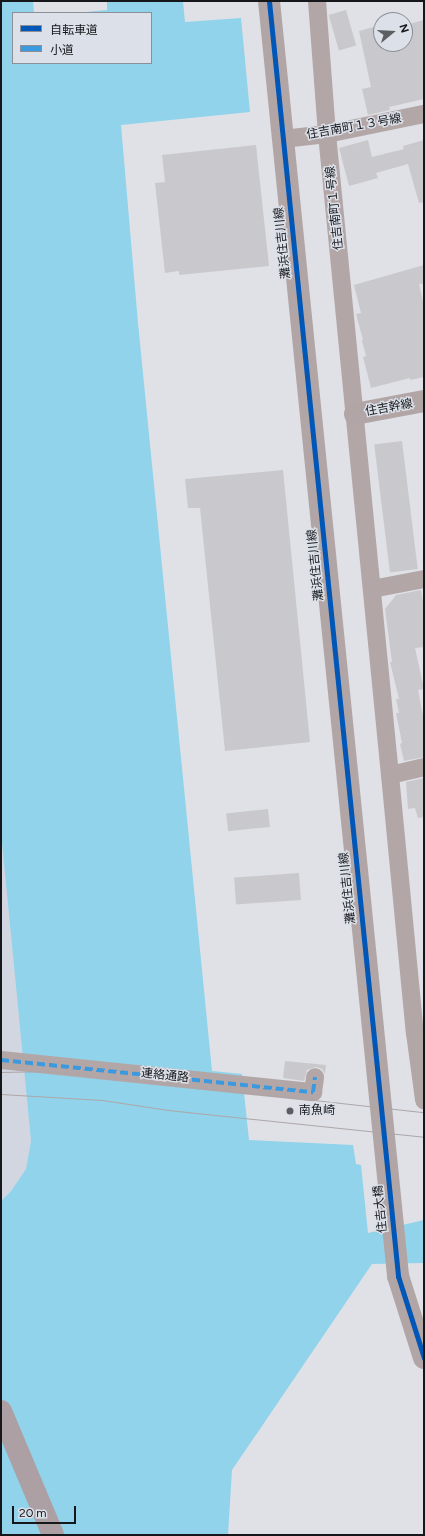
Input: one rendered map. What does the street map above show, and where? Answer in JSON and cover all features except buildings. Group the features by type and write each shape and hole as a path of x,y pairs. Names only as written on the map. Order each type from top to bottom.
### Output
{"highway":[{"path":"1,1412 53,1535"}],"street":[{"name":"灘浜住吉川線","path":"269,1 382,1128"},
{"name":"住吉南町１号線","path":"317,1 328,134 390,774 420,1032 423,1095"},
{"name":"住吉南町１３号線","path":"283,139 328,134 424,114"},
{"name":"住吉幹線","path":"355,414 424,402"},
{"path":"372,588 424,579"},
{"path":"390,774 424,767"},
{"name":"連絡通路","path":"1,1060 313,1092 314,1076"},
{"name":"住𠮷大橋","path":"382,1128 398,1276 424,1358"}],"shaded area":[{"path":"1,833 31,1141 26,1169 11,1191 1,1201"}],"water":[{"path":"1,1 33,1 34,12 12,12 12,64 152,64 152,12 86,12 107,10 107,1 183,1 185,22 241,18 250,112 121,125 138,323 212,1071 242,1074 249,1140 353,1145 356,1164 361,1165 368,1233 424,1220 424,1263 372,1264 232,1470 228,1535 1,1535 1,1201 11,1191 26,1169 31,1141 1,833"}],"tram line":[{"path":"1,1072 51,1071 424,1112"},
{"path":"1,1094 102,1100 168,1110 424,1137"}],"marked path":[{"path":"1,1060 313,1092 315,1077"}],"cycle path":[{"path":"269,1 398,1276 424,1358"}],"place":[{"name":"南魚崎","path":"290,1111"}]}
